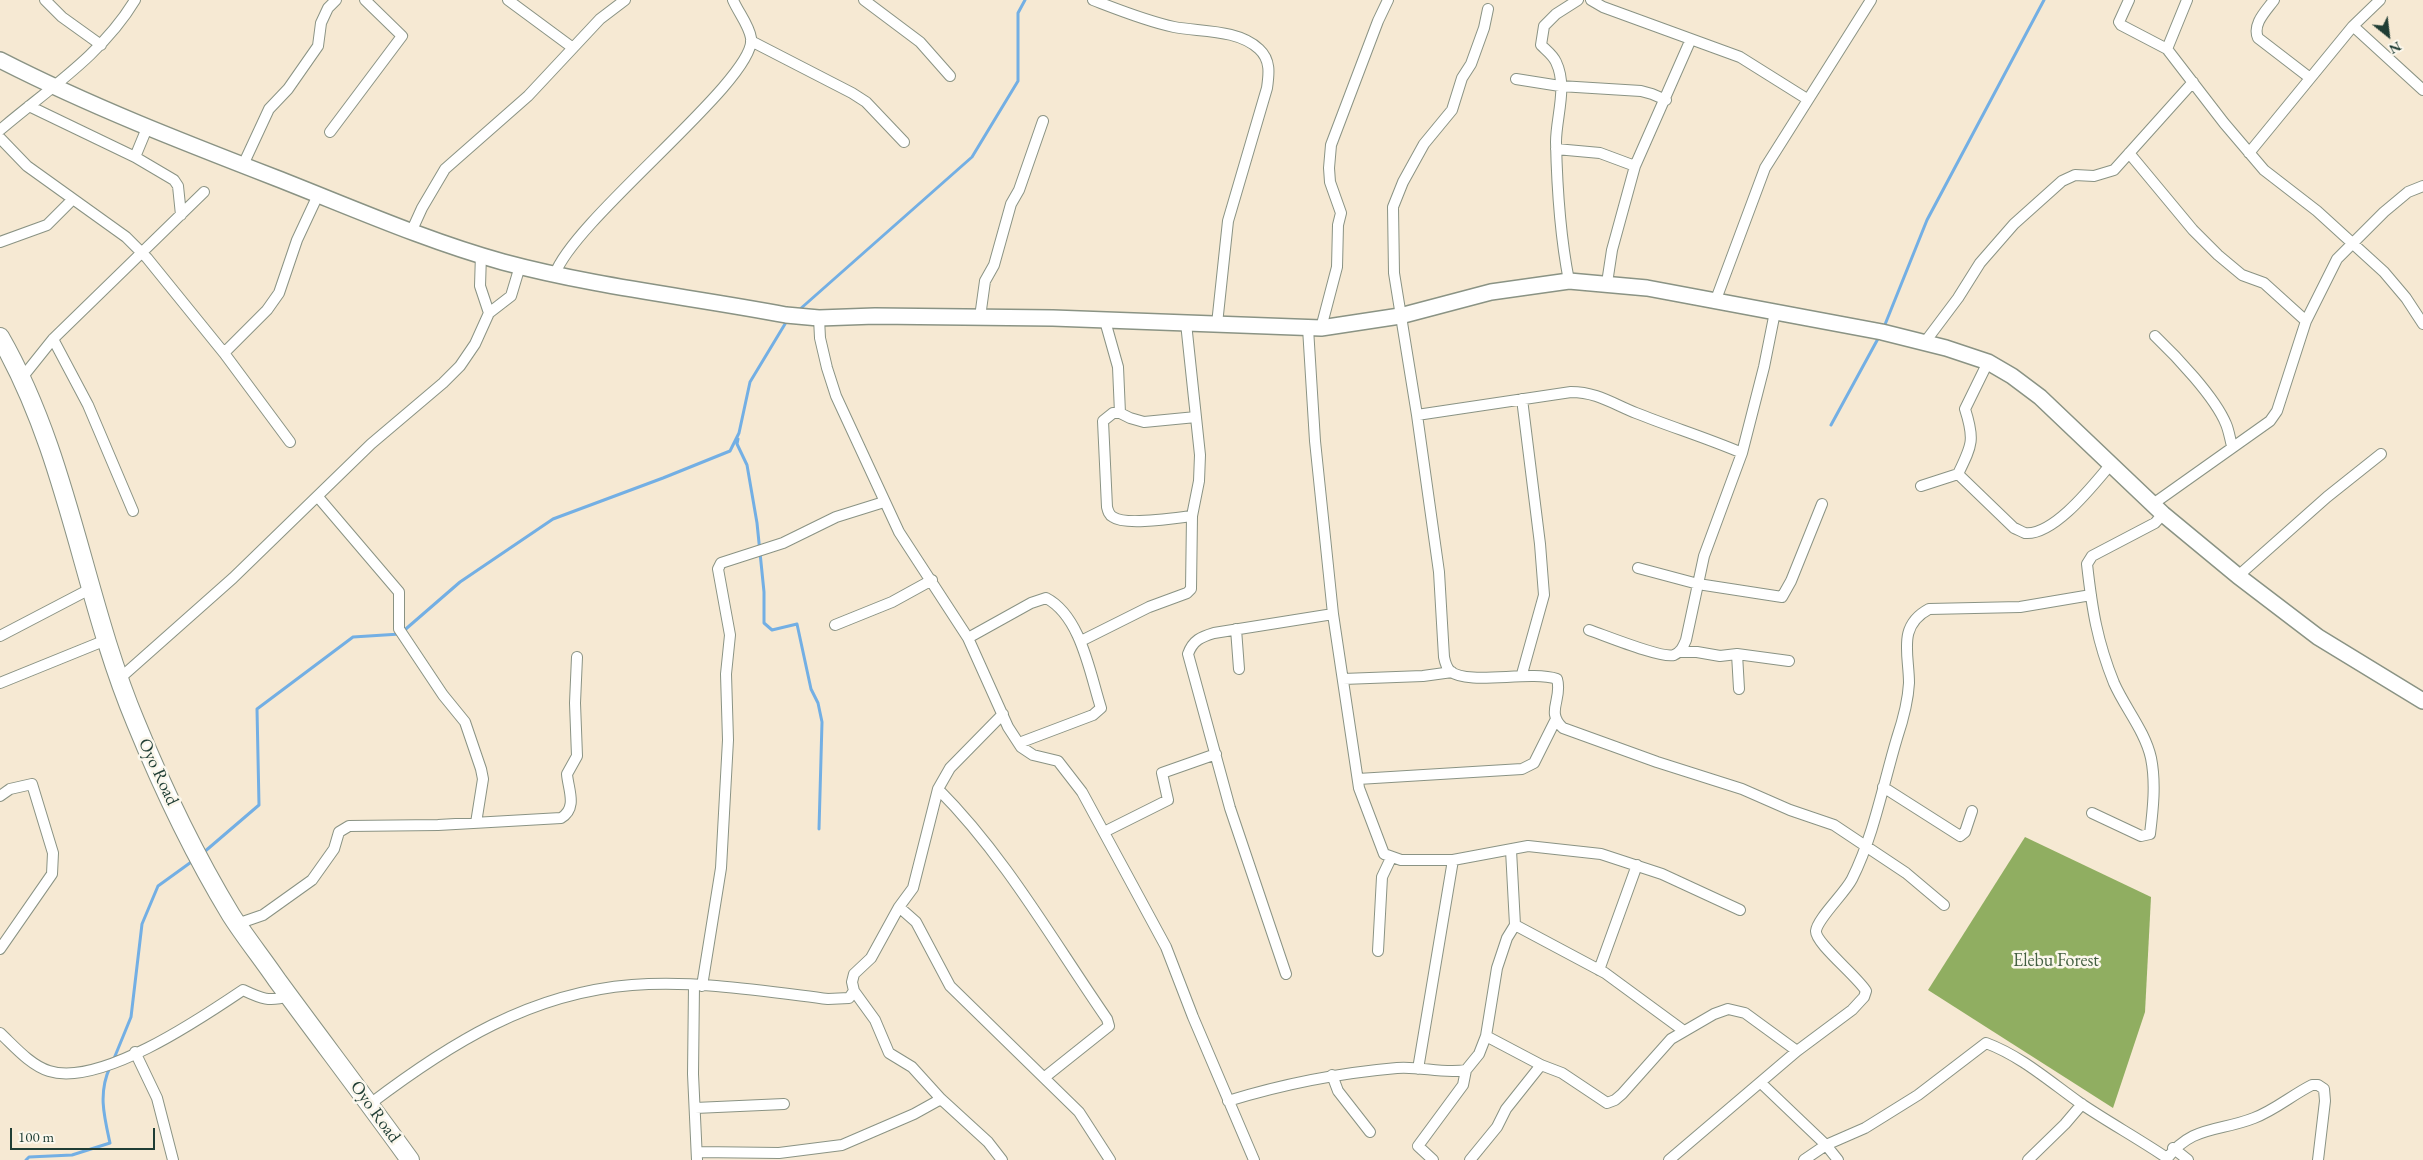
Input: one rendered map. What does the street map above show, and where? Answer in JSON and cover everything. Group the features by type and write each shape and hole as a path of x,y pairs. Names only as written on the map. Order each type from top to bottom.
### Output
{"highway":[{"name":"Oyo Road","path":"1,340 21,378 51,451 118,680 162,784 211,880 237,924 410,1160"}],"main road":[{"path":"0,60 52,87 147,128 318,195 482,254 520,266 555,274 786,315 819,318 875,316 980,317 1315,328 1400,316 1491,292 1570,280 1607,283 1775,312 1925,342 1988,362 2012,376 2040,398 2158,509 2238,576 2318,637 2423,701"}],"street":[{"path":"45,0 62,16 101,45"},
{"path":"0,130 77,69 118,26 137,0"},
{"path":"242,165 269,110 288,89 318,46 321,22 328,8 336,0"},
{"path":"330,132 402,36 365,0"},
{"path":"508,0 573,48"},
{"path":"412,230 422,208 445,169 528,96 600,20 625,0"},
{"path":"555,274 563,257 578,239 656,155 728,83 748,53 751,41 733,0"},
{"path":"864,0 920,42 950,76"},
{"path":"1093,0 1138,17 1174,27 1220,33 1245,40 1259,48 1268,64 1270,70 1267,88 1228,221 1217,324"},
{"path":"1388,0 1378,21 1332,145 1329,168 1330,182 1341,212 1338,225 1337,267 1315,328 1315,441 1333,614 1358,779 1384,854 1391,858 1413,861 1453,860 1528,846 1601,854 1637,865 1703,892 1740,910"},
{"path":"1570,280 1560,212 1556,149 1560,86 1557,62 1541,45 1544,26 1556,14 1578,0"},
{"path":"1592,0 1603,7 1740,57 1807,99"},
{"path":"1715,302 1765,168 1871,0"},
{"path":"2129,0 2119,22 2121,25 2167,50 2248,153 2264,170 2317,211 2384,272 2406,298 2423,324"},
{"path":"2167,50 2187,0"},
{"path":"2274,0 2257,24 2255,31 2258,38 2310,78"},
{"path":"2248,153 2354,26 2380,0"},
{"path":"1452,672 1447,666 1444,657 1439,572 1417,415 1394,272 1393,207 1403,182 1424,144 1452,110 1462,78 1470,64 1484,28 1488,9"},
{"path":"2354,26 2423,90"},
{"path":"1607,283 1612,250 1635,166 1666,100 1691,39"},
{"path":"751,41 866,102 904,142"},
{"path":"1516,79 1560,86 1641,91 1666,100"},
{"path":"1925,342 1958,298 1980,263 2014,224 2062,181 2075,175 2104,174 2114,170 2193,82"},
{"path":"29,106 135,157 174,180 178,186 181,215"},
{"path":"980,317 985,281 994,265 1011,204 1019,190 1043,121"},
{"path":"135,157 147,128"},
{"path":"0,138 28,166 126,237 142,253 224,353 290,442"},
{"path":"1556,149 1600,153 1635,166"},
{"path":"2129,153 2193,230 2218,255 2242,275 2264,283 2306,321"},
{"path":"2092,813 2142,836 2150,834 2154,780 2151,758 2115,684 2094,624 2088,564 2092,556 2155,523 2158,509 2232,446 2270,421 2277,411 2306,321 2337,259 2408,192 2423,186"},
{"path":"21,378 53,339 204,192"},
{"path":"224,353 267,310 279,293 297,240 318,195"},
{"path":"0,242 47,225 73,199"},
{"path":"482,254 480,286 489,313"},
{"path":"118,680 233,578 371,444 404,414 427,398 460,366 475,344 489,313 511,296 520,266"},
{"path":"1680,652 1686,640 1704,556 1742,452 1764,367 1775,312"},
{"path":"819,318 823,353 836,396 899,532 968,638 1008,727 1019,743 1034,754 1058,761 1082,792 1166,947 1228,1101 1254,1160"},
{"path":"1104,321 1118,367 1120,413"},
{"path":"1081,641 1149,606 1187,593 1191,588 1192,516 1200,454 1186,323"},
{"path":"2155,336 2178,358 2212,401 2226,423 2232,446"},
{"path":"53,339 88,405 133,511"},
{"path":"1921,486 1958,474 1968,453 1972,432 1965,409 1988,362"},
{"path":"1417,415 1571,392 1589,392 1636,413 1692,432 1742,452"},
{"path":"1522,399 1540,544 1544,595 1522,674"},
{"path":"1192,516 1126,521 1114,519 1109,514 1106,507 1103,421 1108,415 1120,413 1144,422 1196,416"},
{"path":"2238,576 2327,497 2381,454"},
{"path":"1958,474 2014,528 2024,533 2043,530 2054,523 2092,487 2111,464"},
{"path":"318,497 399,592 401,633 443,695 465,722 483,779 476,823"},
{"path":"884,502 836,517 783,542 721,563 718,569 730,636 726,674 728,740 721,868 698,986 693,1074 697,1156 779,1153 842,1145 914,1114 941,1099"},
{"path":"1638,568 1698,584 1782,597 1791,581 1822,504"},
{"path":"835,625 892,602 932,580"},
{"path":"0,636 90,589"},
{"path":"1669,1160 1692,1138 1762,1083 1797,1051 1852,1010 1864,997 1866,990 1855,975 1820,943 1816,933 1818,924 1835,904 1852,879 1883,788 1905,713 1908,683 1906,654 1912,623 1918,615 1929,609 2020,607 2090,595"},
{"path":"968,638 1031,603 1046,598 1062,610 1081,641 1102,708 1093,715 1019,743"},
{"path":"1286,974 1230,808 1188,654 1192,644 1201,637 1236,629 1333,614"},
{"path":"1236,629 1239,670"},
{"path":"1589,630 1654,652 1672,656 1680,652 1697,652 1720,656 1737,654 1789,661"},
{"path":"0,683 106,640"},
{"path":"1737,654 1739,689"},
{"path":"237,924 263,915 312,880 334,849 343,828 349,826 476,823 561,818 567,814 570,810 571,787 567,774 577,756 575,703 577,656"},
{"path":"1343,679 1423,676 1452,672 1484,678 1522,674 1557,679 1559,686 1554,714 1555,721 1534,763 1522,769 1358,779"},
{"path":"997,1159 988,1142 941,1099 912,1067 889,1053 875,1020 854,991 852,982 854,974 871,958 899,907 913,888 938,789 950,768 1003,714"},
{"path":"1555,721 1563,728 1657,762 1742,789 1790,810 1834,825 1906,873 1944,905"},
{"path":"1104,832 1168,800 1162,772 1216,754"},
{"path":"0,796 10,789 32,784 53,853 52,874 0,949"},
{"path":"1883,788 1960,836 1965,832 1972,811"},
{"path":"938,789 965,816 992,848 1107,1019 1109,1026 1045,1077"},
{"path":"1433,1160 1418,1146 1463,1085 1466,1070 1479,1054 1486,1036 1497,968 1507,938 1515,925 1511,850"},
{"path":"1378,951 1382,877 1391,858"},
{"path":"1418,1069 1453,860"},
{"path":"1599,970 1637,865"},
{"path":"899,907 916,922 950,986 1079,1112 1110,1160"},
{"path":"1515,925 1599,970 1684,1031"},
{"path":"370,1104 453,1045 528,1008 572,994 632,985 698,986 828,999 849,998 854,991"},
{"path":"0,1033 30,1060 47,1070 66,1074 83,1072 135,1052 189,1027 243,990 260,998 273,1000 289,996"},
{"path":"1486,1036 1540,1065 1562,1073 1607,1103 1615,1100 1622,1094 1671,1039 1714,1014 1728,1009 1745,1013 1797,1051"},
{"path":"1804,1160 1826,1145 1865,1128 1918,1095 1986,1043 2006,1050 2082,1104 2129,1132 2166,1159 2173,1148 2184,1140 2198,1134 2254,1118 2294,1094 2312,1085 2318,1085 2324,1089 2325,1101 2318,1160"},
{"path":"135,1052 157,1098 174,1160"},
{"path":"1470,1160 1497,1127 1506,1110 1540,1065"},
{"path":"1228,1101 1277,1086 1332,1075 1400,1068 1453,1072 1466,1070"},
{"path":"1332,1075 1338,1092 1370,1132"},
{"path":"1762,1083 1826,1145 1838,1160"},
{"path":"695,1108 784,1104"},
{"path":"2028,1160 2065,1124 2082,1104"},
{"path":"2173,1148 2188,1160"}],"green space":[{"name":"Elebu Forest","path":"2025,837 2151,897 2145,1012 2113,1108 1928,990"}],"waterway":[{"path":"799,310 972,157 1018,81 1018,13 1025,0"},
{"path":"1884,327 1927,220 2044,0"},
{"path":"203,853 259,805 257,709 353,637 400,634 460,582 553,519 730,451 739,433 750,382 788,319"},
{"path":"1831,425 1880,335"},
{"path":"738,439 737,444 747,465 757,523 764,592 764,623 772,630 797,624 811,689 818,703 822,722 819,829"},
{"path":"113,1061 131,1017 142,924 158,886 194,860"},
{"path":"26,1160 29,1157 72,1155 110,1143 103,1105 104,1086 110,1067"}]}
